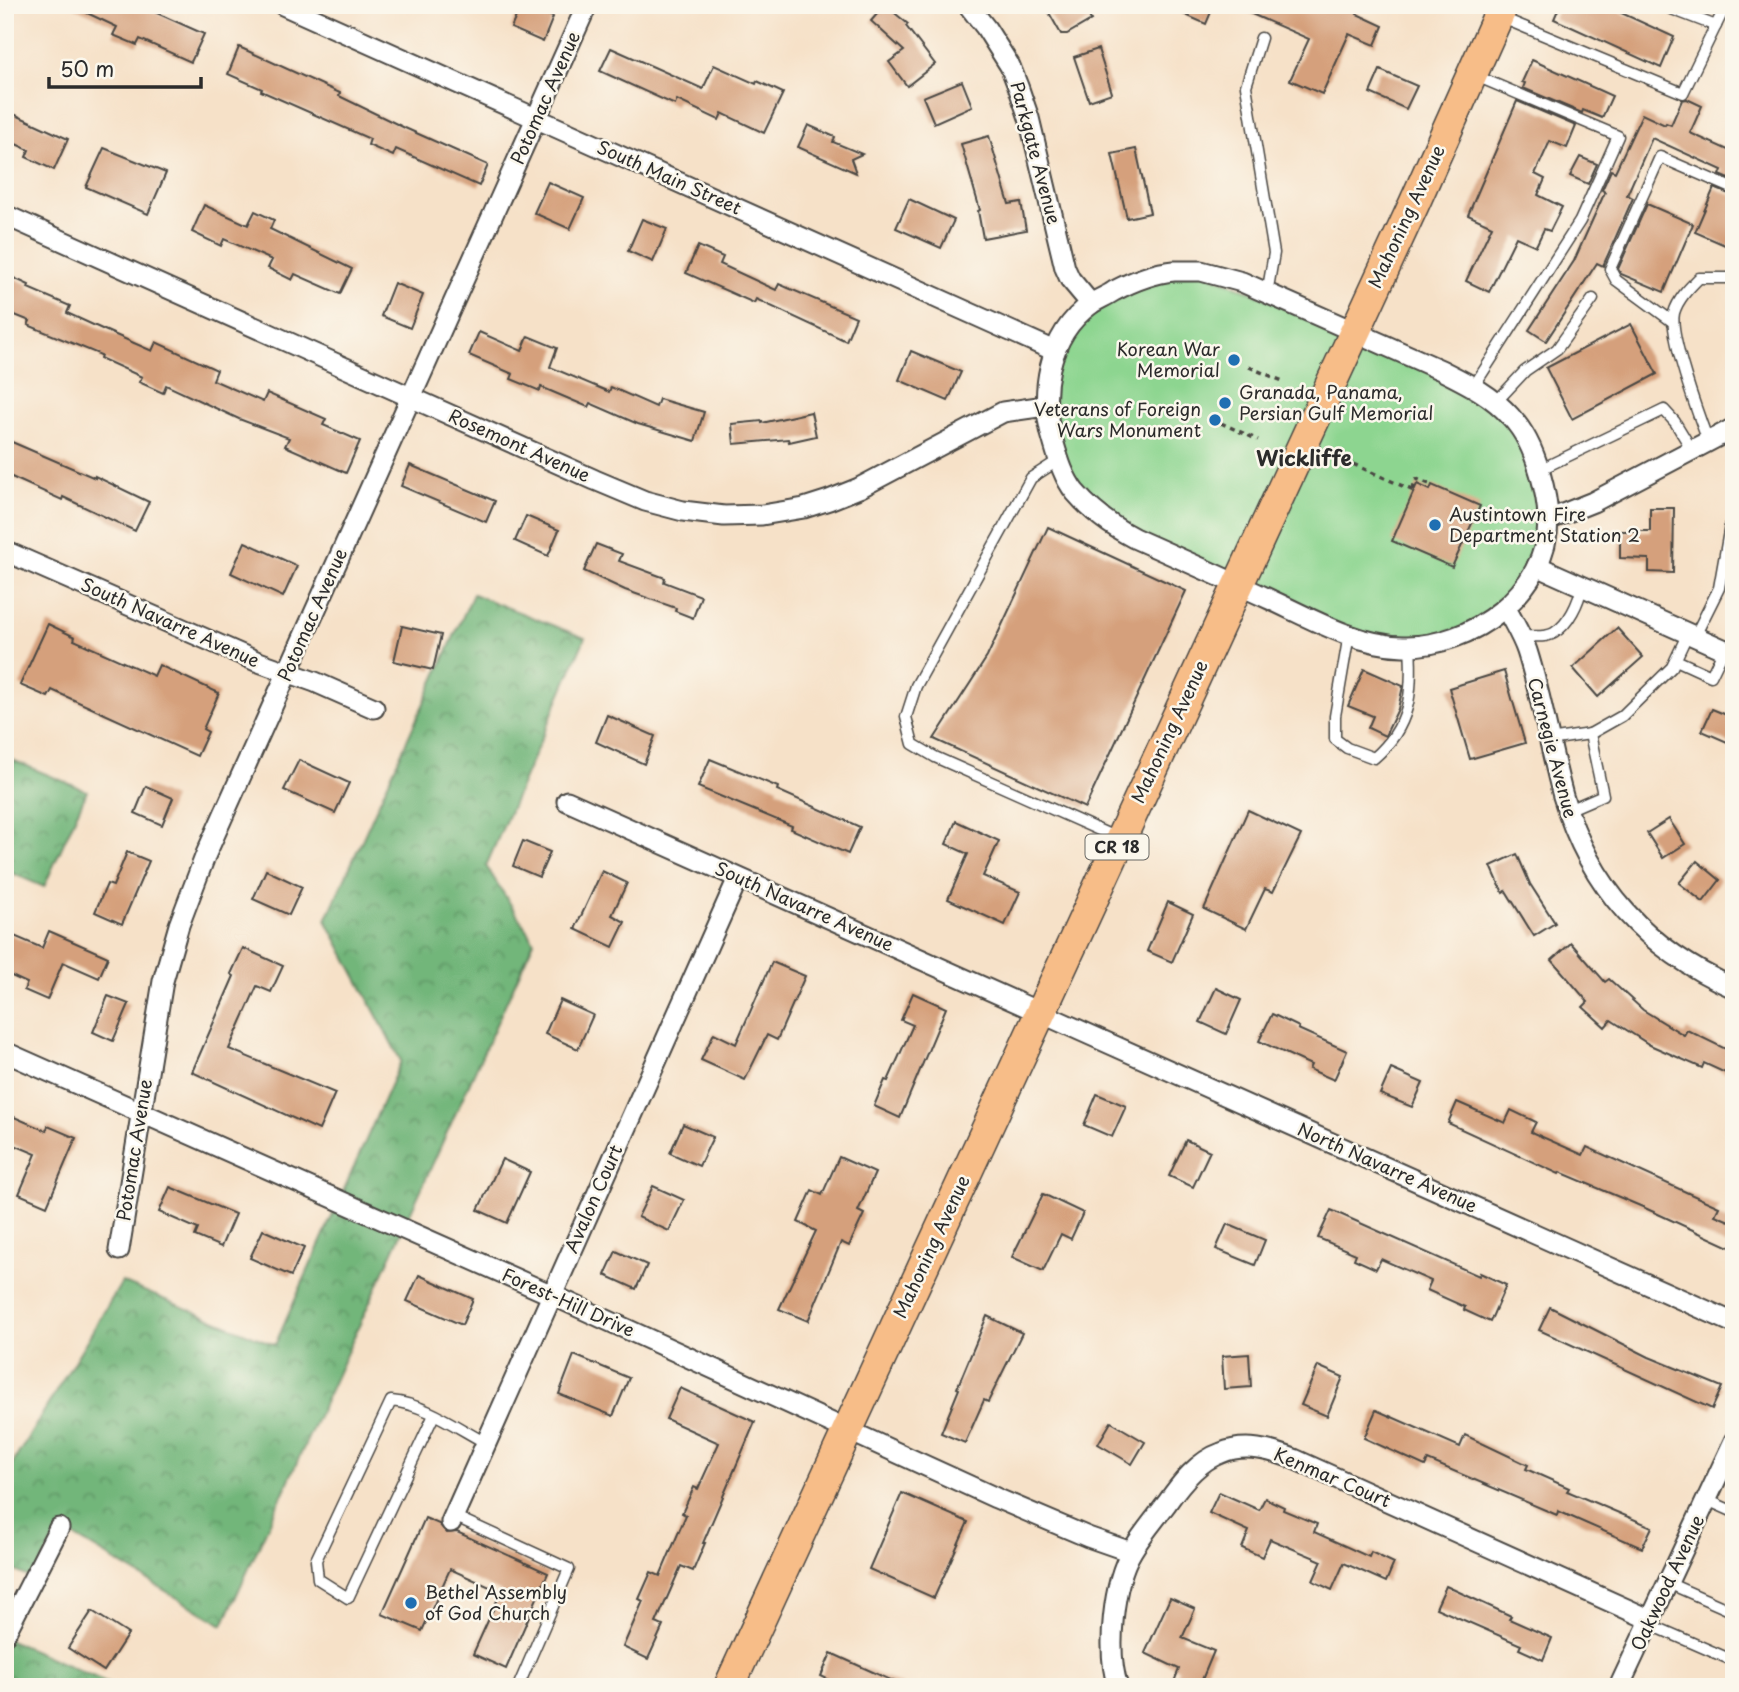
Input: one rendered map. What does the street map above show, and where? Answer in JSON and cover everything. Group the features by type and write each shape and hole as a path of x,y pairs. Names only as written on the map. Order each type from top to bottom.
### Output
{"main road":[{"name":"Mahoning Avenue","path":"729,1687 1500,11"}],"street":[{"name":"South Main Street","path":"283,5 1055,351"},
{"name":"Potomac Avenue","path":"119,1250 163,981 179,925 206,854 587,5"},
{"name":"Parkgate Avenue","path":"968,5 986,28 1014,78 1029,118 1065,268 1070,279 1091,304"},
{"name":"Rosemont Avenue","path":"5,215 645,501 683,511 724,516 762,515 804,508 859,488 1003,412 1045,406"},
{"path":"1174,271 1202,271 1221,275 1268,293 1474,386 1513,419 1528,440 1539,470 1548,520 1537,566 1506,608 1478,626 1449,639 1410,646 1382,644 1349,634 1112,526 1092,511 1074,490 1059,460 1045,406 1050,365 1055,351 1073,322 1091,304 1139,279 1174,271"},
{"path":"1548,520 1593,502 1734,428"},
{"name":"South Navarre Avenue","path":"5,551 256,661 315,682 374,708"},
{"path":"1537,566 1729,652"},
{"name":"Carnegie Avenue","path":"1506,608 1526,649 1568,810 1593,869 1622,910 1647,934 1678,959 1734,988"},
{"name":"South Navarre Avenue","path":"568,801 1040,1012"},
{"name":"Avalon Court","path":"452,1519 738,878"},
{"name":"North Navarre Avenue","path":"1040,1012 1734,1323"},
{"name":"Forest-Hill Drive","path":"5,1052 552,1295 996,1498 1131,1552"},
{"name":"Oakwood Avenue","path":"1619,1687 1734,1441"},
{"name":"Kenmar Court","path":"1118,1687 1112,1654 1115,1610 1119,1587 1131,1552 1173,1494 1206,1460 1220,1453 1249,1447 1294,1459 1650,1622"},
{"path":"5,1633 59,1528"}],"lane":[{"path":"1661,5 1716,26"},
{"path":"1500,11 1683,93 1726,5"},
{"path":"1261,38 1246,86 1274,253 1268,293"},
{"path":"1472,74 1618,136 1580,221 1474,386"},
{"path":"1673,322 1616,280 1610,269 1660,157 1734,189"},
{"path":"1700,445 1673,322 1674,312 1685,291 1699,278 1734,278"},
{"path":"1496,402 1525,371 1557,349 1593,299"},
{"path":"1539,470 1664,410 1700,445"},
{"path":"1059,460 1031,478 915,687 906,717 913,744 935,757 1120,839"},
{"path":"1549,740 1590,734 1622,716 1672,667 1719,588 1734,503"},
{"path":"1520,636 1555,633 1578,605 1582,586"},
{"path":"1349,634 1335,716 1335,739 1347,748 1374,758 1390,744 1402,723 1412,684 1410,646"},
{"path":"1676,660 1711,676 1729,652"},
{"path":"1568,810 1603,795 1590,734"},
{"path":"434,1415 348,1598 318,1578 316,1560 391,1401 410,1403 434,1415 486,1443"},
{"path":"1707,1500 1734,1512"},
{"path":"452,1519 569,1569 518,1687"},
{"path":"1668,1583 1734,1612"},
{"path":"1650,1622 1734,1661"}],"path":[{"path":"1249,367 1285,382"},
{"path":"1221,423 1258,440"},
{"path":"1344,460 1413,490 1417,479 1432,485"}],"green space":[{"path":"1201,271 1474,386 1534,453 1542,553 1478,626 1382,644 1134,538 1063,472 1050,365 1065,333 1126,285"},
{"path":"473,594 585,638 486,866 534,941 223,1625 60,1528 33,1579 5,1566 5,1476 122,1282 275,1345 401,1061 326,920"},
{"path":"5,757 87,791 44,887 5,870"},
{"path":"5,1638 117,1687 5,1687"}],"building":[{"path":"70,5 139,5 204,34 191,62 140,39 137,45 113,35 117,27"},
{"path":"521,5 527,5 553,17 543,42 511,28"},
{"path":"885,5 908,24 906,26 935,64 907,86 889,62 904,51 871,21"},
{"path":"1058,5 1083,5 1091,20 1067,34 1061,34 1048,11"},
{"path":"1163,5 1214,5 1206,24"},
{"path":"1231,5 1361,5 1357,14 1383,26 1375,45 1349,34 1322,94 1290,80 1309,39"},
{"path":"1560,5 1604,5 1674,37 1661,68 1554,19"},
{"path":"239,47 340,93 339,96 405,128 488,165 479,186 396,149 393,156 368,145 370,139 228,74"},
{"path":"611,48 703,89 714,65 783,93 764,133 722,113 719,120 677,100 675,105 600,71"},
{"path":"1098,49 1112,93 1089,101 1074,57"},
{"path":"1532,60 1612,96 1602,118 1583,110 1582,113 1523,88 1525,83 1522,82"},
{"path":"1380,70 1417,86 1406,109 1370,93"},
{"path":"962,81 972,106 934,123 923,97"},
{"path":"1687,99 1702,106 1690,133 1730,151 1734,143 1734,181 1720,175 1722,170 1652,138 1627,195 1633,198 1603,266 1597,263 1546,341 1529,330 1574,261 1605,192 1602,190 1611,170 1615,172 1642,114 1665,125 1671,125 1682,100"},
{"path":"1517,101 1576,126 1567,148 1550,141 1535,174 1545,179 1538,195 1562,207 1550,231 1544,229 1536,246 1516,237 1489,292 1466,281 1492,226 1468,215"},
{"path":"5,110 68,139 54,170 26,157 29,150 5,139"},
{"path":"808,125 835,137 833,142 862,154 851,159 856,173 798,147"},
{"path":"989,136 1009,204 1021,202 1026,230 983,238 980,210 961,144"},
{"path":"104,148 166,173 148,214 86,187"},
{"path":"1136,149 1150,213 1127,218 1112,154"},
{"path":"1580,157 1597,164 1588,184 1570,176"},
{"path":"548,182 584,198 570,229 534,213"},
{"path":"1714,188 1734,196 1734,249 1695,232"},
{"path":"909,199 954,220 941,248 896,228"},
{"path":"1647,204 1693,224 1664,292 1621,274 1618,269"},
{"path":"204,205 248,225 255,211 274,220 270,229 352,269 340,294 295,274 292,280 268,268 272,260 224,239 221,246 192,232"},
{"path":"642,219 667,229 653,262 628,251"},
{"path":"698,246 723,257 720,264 776,290 779,284 856,317 846,341 756,299 754,303 686,273"},
{"path":"5,274 29,285 28,288 70,306 67,313 102,329 152,351 156,342 217,370 213,380 263,402 267,393 326,419 323,425 360,441 346,473 285,446 289,438 239,419 166,385 163,393 139,382 142,377 100,358 101,355 28,325 30,321 5,311"},
{"path":"394,283 423,295 410,328 381,316"},
{"path":"1631,324 1657,374 1572,419 1546,368"},
{"path":"479,332 522,351 528,336 557,348 550,367 609,392 611,387 656,407 659,399 704,412 695,441 638,424 590,403 588,407 541,387 540,391 511,379 513,374 469,355"},
{"path":"911,351 961,372 948,401 899,380"},
{"path":"811,412 816,436 789,442 788,439 734,444 732,424 762,423"},
{"path":"5,439 95,476 149,502 135,531 63,497 62,500 5,474"},
{"path":"410,465 495,501 486,522 401,486"},
{"name":"Austintown Fire Department Station 2","path":"1417,484 1430,490 1432,485 1480,506 1452,567 1392,541"},
{"path":"1650,508 1674,508 1673,573 1649,572 1649,559 1620,558 1620,531 1650,531"},
{"path":"526,516 559,530 548,556 515,541"},
{"path":"1048,527 1186,591 1085,808 934,739 987,657"},
{"path":"245,542 297,566 283,597 231,573"},
{"path":"596,544 622,554 619,561 665,578 664,582 701,596 693,618 675,611 676,608 625,590 584,571"},
{"path":"48,624 75,637 74,640 154,676 159,665 219,693 203,729 208,732 197,756 52,690 48,697 20,685"},
{"path":"402,626 441,635 433,670 394,661"},
{"path":"1617,628 1643,657 1598,697 1573,668"},
{"path":"1364,669 1403,686 1398,709 1385,736 1368,728 1373,716 1348,706"},
{"path":"1504,671 1525,743 1470,759 1449,688"},
{"path":"1712,709 1734,718 1734,745 1702,731"},
{"path":"607,715 655,736 644,764 596,742"},
{"path":"710,759 778,787 777,790 860,827 848,854 791,829 792,826 698,787"},
{"path":"299,760 349,783 335,813 284,790"},
{"path":"146,786 173,798 162,825 135,813"},
{"path":"1248,810 1301,835 1273,892 1265,889 1246,929 1204,909"},
{"path":"1669,819 1685,844 1663,858 1647,833"},
{"path":"956,821 999,841 983,876 1020,892 1005,925 948,899 968,854 946,844"},
{"path":"523,841 550,852 539,877 513,866"},
{"path":"127,852 149,861 122,924 95,912 107,884 113,886"},
{"path":"1517,854 1530,884 1555,923 1534,936 1506,891 1503,893 1491,866"},
{"path":"1697,861 1720,880 1703,902 1679,883"},
{"path":"266,870 302,887 289,915 253,899"},
{"path":"602,871 627,883 612,915 625,922 613,947 575,929"},
{"path":"1168,902 1193,914 1172,962 1147,951"},
{"path":"49,931 108,957 99,978 63,962 47,1000 24,990 27,983 5,973 5,932 42,948"},
{"path":"1571,943 1605,982 1609,979 1643,1010 1684,1035 1687,1030 1734,1053 1734,1077 1704,1063 1702,1068 1650,1045 1611,1020 1605,1027 1583,1007 1588,1002 1552,960"},
{"path":"243,948 283,966 271,992 257,986 229,1049 335,1093 319,1130 192,1072 234,976 231,974"},
{"path":"772,962 805,976 777,1040 767,1035 745,1080 701,1060 714,1033 736,1044"},
{"path":"1216,988 1241,1000 1226,1034 1200,1022"},
{"path":"913,993 946,1008 900,1118 874,1106 913,1025 901,1020"},
{"path":"108,996 129,1004 113,1041 93,1032"},
{"path":"560,1000 593,1015 578,1049 545,1034"},
{"path":"1272,1014 1347,1051 1334,1080 1309,1069 1311,1065 1259,1041"},
{"path":"1391,1069 1423,1083 1412,1107 1380,1094"},
{"path":"1097,1094 1126,1106 1112,1137 1084,1125"},
{"path":"1457,1102 1505,1123 1511,1110 1536,1122 1531,1132 1583,1155 1587,1147 1719,1207 1715,1215 1734,1223 1734,1249 1448,1123"},
{"path":"5,1113 46,1131 48,1126 76,1138 47,1206 19,1194 36,1154 5,1141"},
{"path":"683,1124 713,1137 699,1166 670,1153"},
{"path":"1186,1140 1210,1151 1193,1187 1169,1176"},
{"path":"839,1157 875,1173 858,1211 864,1214 849,1246 841,1242 808,1321 779,1309 816,1231 798,1222 812,1190 822,1195"},
{"path":"502,1159 530,1172 507,1223 478,1210"},
{"path":"653,1186 684,1200 669,1231 638,1217"},
{"path":"170,1187 235,1214 221,1247 195,1236 198,1229 159,1212"},
{"path":"1043,1194 1083,1213 1071,1239 1061,1234 1043,1271 1012,1257"},
{"path":"1331,1210 1479,1276 1480,1273 1506,1285 1490,1322 1427,1290 1431,1281 1381,1259 1376,1269 1354,1259 1356,1254 1318,1238"},
{"path":"1227,1224 1265,1240 1255,1265 1216,1249"},
{"path":"263,1230 304,1248 291,1276 250,1258"},
{"path":"616,1251 647,1265 636,1289 605,1275"},
{"path":"419,1275 473,1299 462,1325 407,1301"},
{"path":"1550,1307 1649,1357 1722,1387 1712,1409 1539,1330"},
{"path":"987,1316 1022,1333 988,1402 984,1400 965,1443 941,1433"},
{"path":"1249,1354 1251,1387 1224,1389 1222,1356"},
{"path":"574,1355 629,1378 613,1416 559,1394"},
{"path":"1318,1366 1343,1377 1327,1416 1301,1405"},
{"path":"680,1388 755,1422 693,1571 681,1566 656,1623 663,1626 648,1659 623,1647 643,1601 639,1599 651,1572 660,1576 686,1515 682,1513 694,1487 698,1489 719,1443 666,1419"},
{"path":"1376,1410 1460,1447 1465,1435 1528,1465 1526,1469 1569,1488 1567,1491 1652,1527 1642,1548 1558,1511 1557,1515 1428,1460 1425,1466 1364,1438"},
{"path":"1111,1422 1145,1442 1132,1464 1098,1444"},
{"path":"1219,1492 1259,1510 1265,1498 1284,1507 1283,1510 1317,1524 1314,1532 1369,1557 1371,1552 1394,1563 1386,1582 1344,1563 1332,1590 1313,1581 1322,1561 1270,1539 1262,1557 1242,1548 1249,1531 1209,1513"},
{"path":"902,1493 968,1522 934,1598 869,1569"},
{"name":"Bethel Assembly of God Church","path":"425,1518 439,1524 447,1533 457,1532 548,1573 506,1669 473,1654 501,1592 450,1569 422,1631 382,1614"},
{"path":"1446,1586 1552,1638 1543,1660 1519,1649 1521,1645 1436,1608"},
{"path":"1170,1598 1195,1609 1182,1638 1214,1651 1199,1687 1172,1687 1179,1669 1145,1653"},
{"path":"92,1611 128,1634 104,1671 68,1648"},
{"path":"831,1653 906,1687 844,1687 821,1676"}],"place":[{"name":"Korean War Memorial","path":"1234,360"},
{"name":"Granada, Panama, Persian Gulf Memorial","path":"1225,403"},
{"name":"Veterans of Foreign Wars Monument","path":"1215,420"},
{"name":"Austintown Fire Department Station 2","path":"1435,525"},
{"name":"Bethel Assembly of God Church","path":"411,1603"}],"district":[{"name":"Wickliffe","path":"1304,459"}]}
